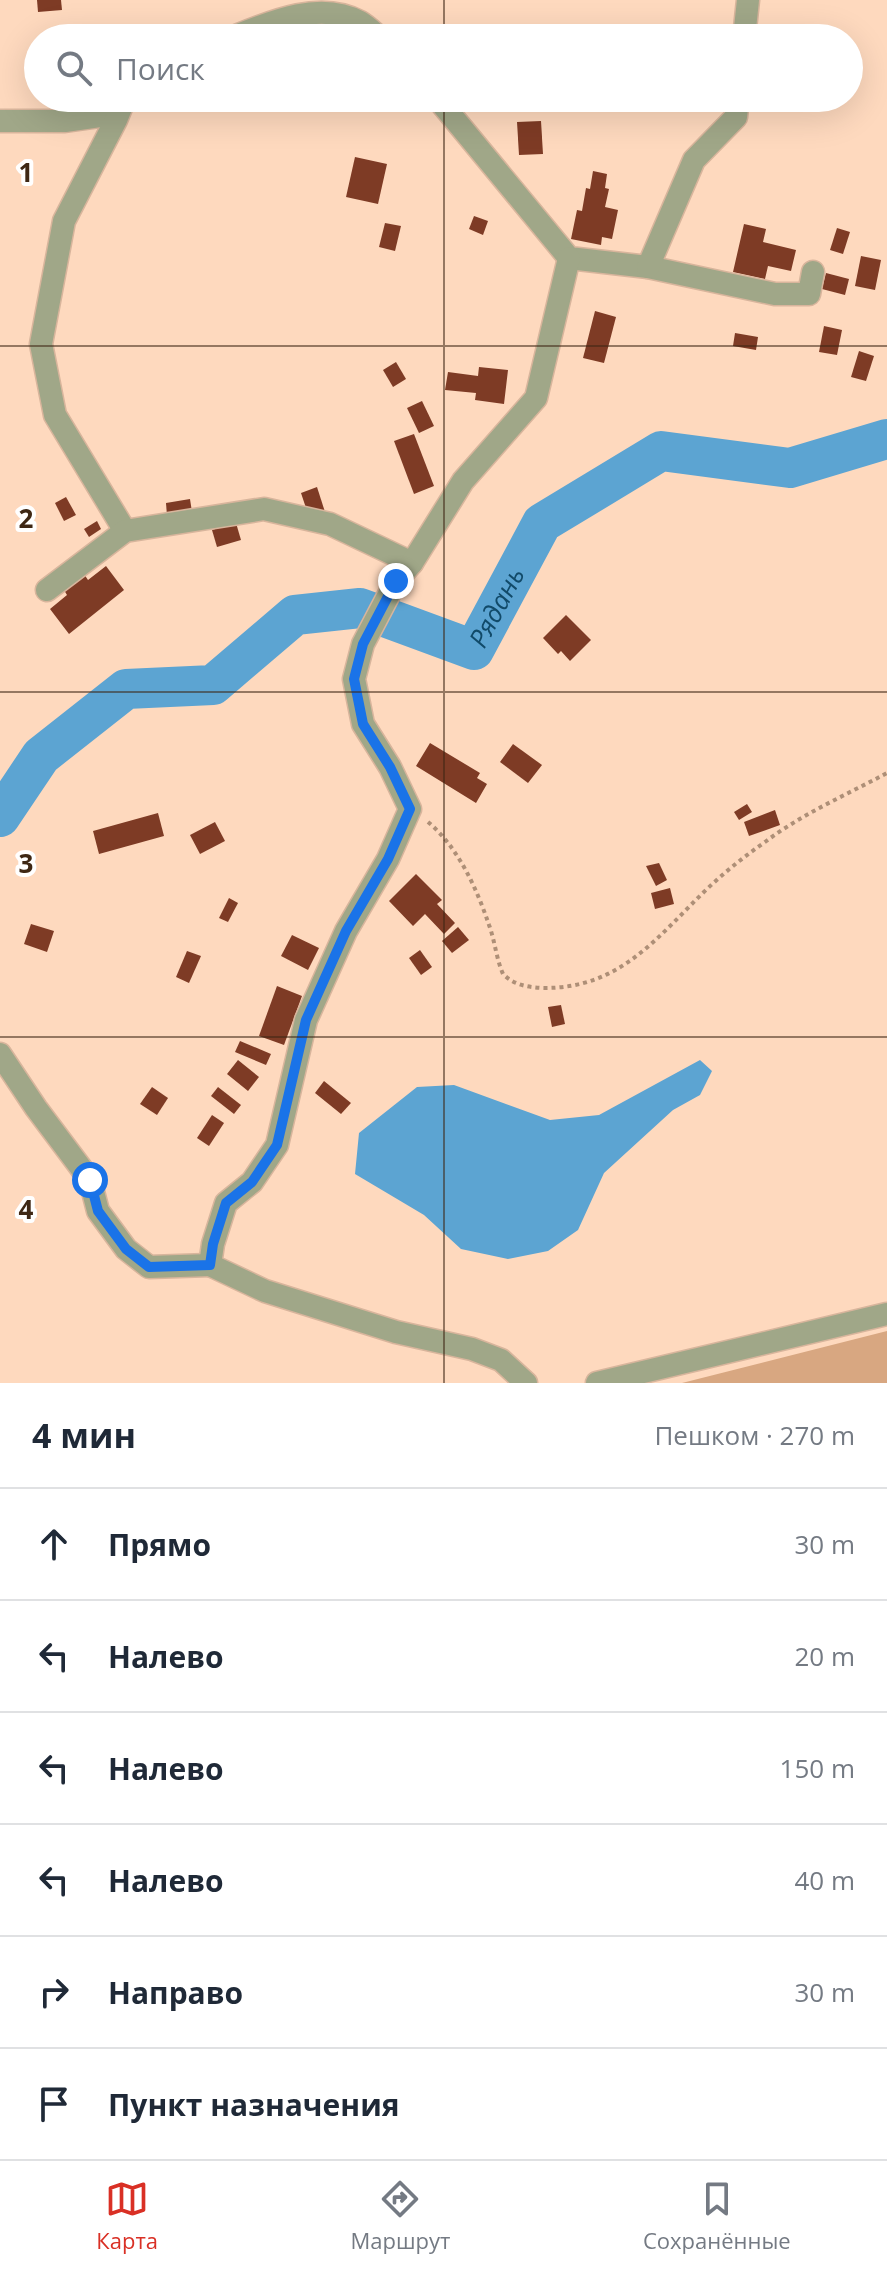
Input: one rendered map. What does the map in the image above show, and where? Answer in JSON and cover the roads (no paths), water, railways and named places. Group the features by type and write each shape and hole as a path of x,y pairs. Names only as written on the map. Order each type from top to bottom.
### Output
{"street":[{"path":"745,24 748,0"},
{"path":"267,24 325,11 364,24"},
{"path":"0,121 65,121 100,116 105,112"},
{"path":"119,112 64,221 41,344 55,415 125,531"},
{"path":"449,112 569,258 648,267 775,294 809,294 813,272"},
{"path":"648,267 694,160 736,117 737,112"},
{"path":"210,1265 226,1203 252,1182 277,1145 306,1020 346,931 388,859 410,809 390,767 363,724 354,679 363,644 396,581 412,563 463,481 536,398 569,258"},
{"path":"47,590 125,531 264,509 330,524 412,563"},
{"path":"0,1054 90,1180 98,1211 126,1249 149,1267 210,1265 265,1291 396,1332 472,1349 501,1360 526,1383"},
{"path":"597,1383 887,1314"}],"water":[{"path":"700,1060 712,1071 700,1095 673,1110 604,1173 578,1230 548,1251 508,1259 461,1249 424,1215 355,1174 359,1133 417,1087 454,1085 550,1120 599,1115"}],"waterway":[{"name":"Рядань","path":"0,817 41,756 126,689 213,685 295,615 360,608 474,650 542,523 661,451 790,468 887,439"}]}
